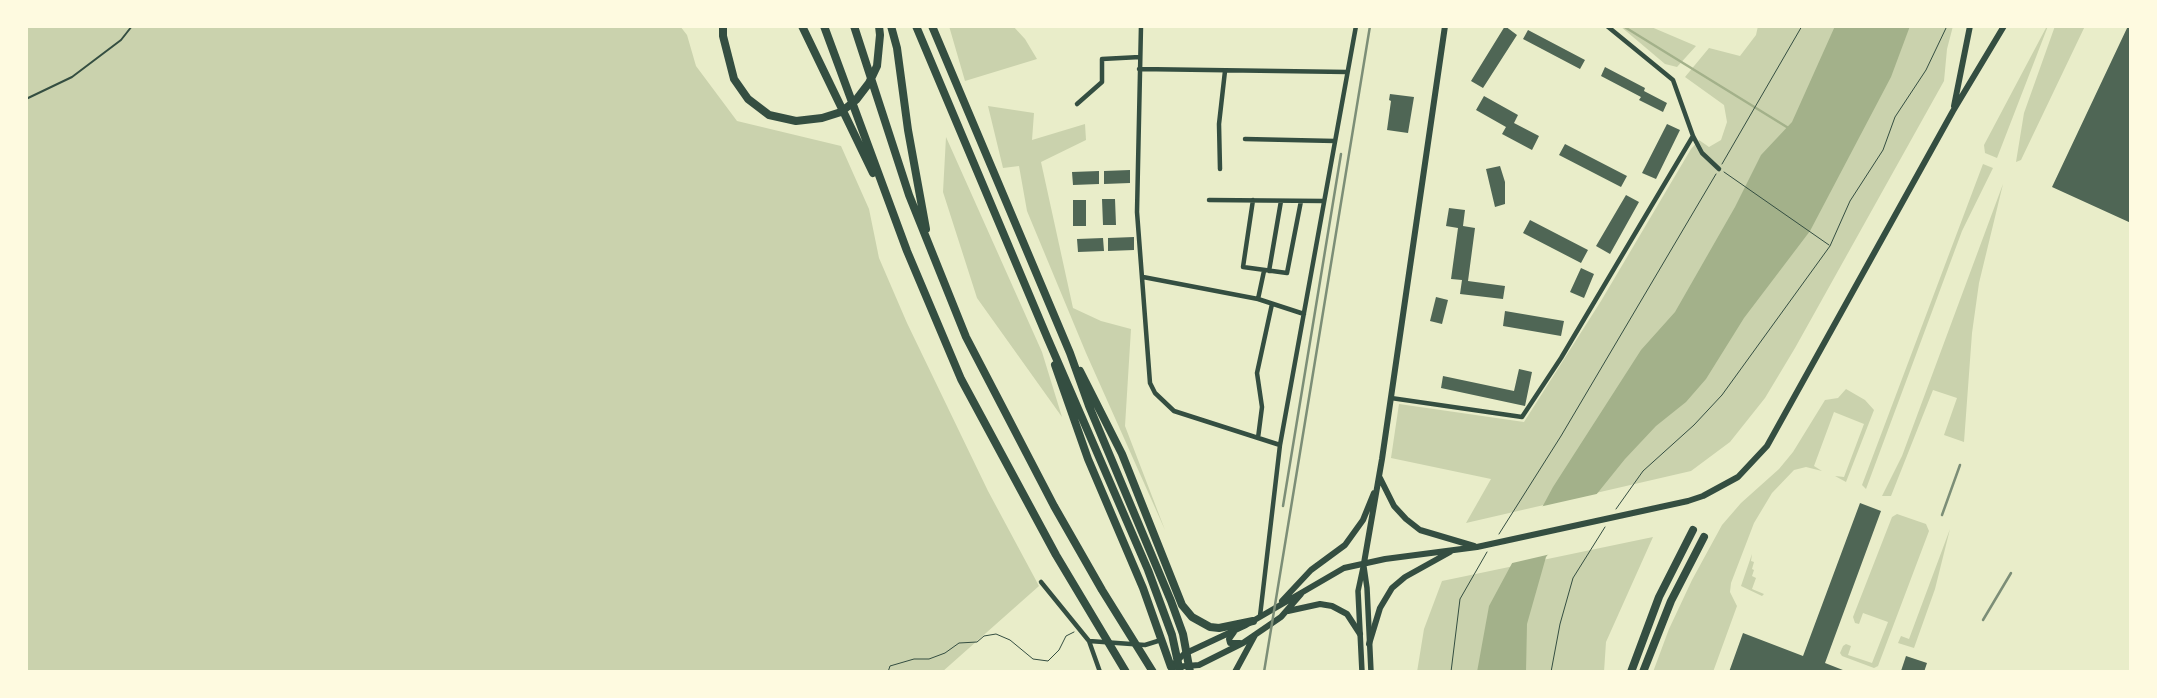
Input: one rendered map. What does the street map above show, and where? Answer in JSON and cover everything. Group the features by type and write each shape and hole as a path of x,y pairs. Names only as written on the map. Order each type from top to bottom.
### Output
{"highway":[{"path":"723,26 723,36 734,78 748,99 768,115 796,121 822,118 841,112 856,100 869,83 877,66 879,26"},
{"path":"802,26 888,203"},
{"path":"824,26 888,203 954,363 1056,555 1126,672"},
{"path":"854,26 894,150 929,248 966,337 1022,449 1079,551 1153,672"},
{"path":"891,26 897,48 908,130 929,248"},
{"path":"916,26 1047,337 1148,570 1172,635 1180,672"},
{"path":"932,26 1070,353 1089,406 1157,566 1182,634 1190,672"},
{"path":"1047,337 1088,458 1151,612 1171,670"},
{"path":"1070,353 1096,400 1122,454 1182,605 1192,617 1210,627 1220,628 1256,619"},
{"path":"1631,672 1659,597 1693,530"},
{"path":"1643,672 1671,601 1704,537"},
{"path":"1151,612 1158,617 1164,618 1179,611 1182,605"}],"main road":[{"path":"1364,563 1380,478 1446,26"},
{"path":"1953,112 1970,26"},
{"path":"1171,670 1184,654 1256,619 1344,568 1364,563 1477,547 1688,501 1703,496 1738,477 1767,446 1953,112 2004,26"},
{"path":"1380,478 1394,506 1406,520 1420,530 1477,547"},
{"path":"1279,604 1311,570 1345,546 1363,520 1380,478"},
{"path":"1369,644 1380,608 1392,588 1405,577 1456,550"},
{"path":"1171,670 1199,665 1243,643 1288,611 1302,593"},
{"path":"1288,611 1320,604 1332,606 1347,614 1360,634"},
{"path":"1239,628 1229,639 1230,642 1236,644 1243,643"},
{"path":"1235,672 1258,632"}],"street":[{"path":"1141,26 1137,212 1148,372 1155,394 1174,411 1280,444"},
{"path":"1256,619 1280,444 1356,26"},
{"path":"1607,26 1673,80 1693,136 1702,153 1721,170"},
{"path":"1077,104 1102,82 1102,59 1140,57"},
{"path":"1139,68 1347,72"},
{"path":"1220,169 1219,124 1224,71"},
{"path":"1391,398 1522,417 1561,358 1693,136"},
{"path":"1244,139 1335,141"},
{"path":"1209,200 1324,201"},
{"path":"1253,200 1243,267 1288,273 1301,201"},
{"path":"1258,299 1281,201"},
{"path":"1143,278 1258,299 1304,314"},
{"path":"1258,438 1262,407 1257,373 1272,304"},
{"path":"1362,672 1358,591 1364,563"},
{"path":"1364,563 1371,672"},
{"path":"1041,582 1089,641 1100,672"},
{"path":"1089,641 1145,645 1161,640"}],"lane":[{"path":"26,99 72,77 121,40 132,26"}],"path":[{"path":"1495,540 1561,436 1721,170 1802,26"},
{"path":"1614,511 1643,471 1694,425 1722,395 1830,246 1848,205 1883,150 1895,117 1926,70 1947,26"},
{"path":"1721,170 1830,246"},
{"path":"1551,672 1562,617 1573,578 1604,527"},
{"path":"1451,672 1460,599 1490,548"},
{"path":"888,672 890,666 914,659 929,659 945,653 959,643 977,642 984,636 996,634 1010,640 1033,659 1042,660 1052,659 1066,636 1074,632 1089,641"}],"shaded area":[{"path":"26,26 680,26 687,35 696,66 737,121 841,146 869,209 879,258 907,323 988,491 1039,586 942,672 26,672"},
{"path":"949,26 1013,26 1025,39 1037,59 965,81"},
{"path":"1620,26 1649,26 1696,46 1677,67 1665,64"},
{"path":"1758,26 1953,26 1947,49 1944,81 1795,348 1765,398 1730,442 1691,471 1466,523 1491,479 1391,458 1399,404 1524,422 1601,301 1691,149 1699,140 1709,147 1721,140 1727,122 1724,105 1685,77 1709,48 1740,56 1756,35"},
{"path":"1835,26 1910,26 1891,77 1810,231 1744,318 1706,379 1686,402 1656,426 1625,459 1546,557 1527,624 1526,672 1477,672 1489,606 1553,487 1641,350 1675,312 1735,207 1761,155 1792,122"},
{"path":"2047,26 1997,158 1985,153 1984,145"},
{"path":"2055,26 2085,26 2021,160 2016,162 2024,113"},
{"path":"988,106 1034,113 1032,140 1085,124 1086,140 1041,162 1073,308 1101,321 1131,329 1125,426 1165,530 1086,353 1027,211 1019,166 1003,168"},
{"path":"946,137 1042,352 1062,417 977,298 943,192"},
{"path":"1983,164 1993,168 1962,231 1866,489 1862,485"},
{"path":"2003,184 1979,283 1972,333 1964,442 1944,435 1957,398 1933,390 1891,496 1882,496 1902,456"},
{"path":"1846,389 1865,400 1874,410 1846,482 1835,476 1844,477 1864,424 1834,412 1814,466 1822,471 1806,467 1794,470 1772,493 1754,523 1731,583 1730,592 1737,606 1713,672 1653,672 1669,629 1692,580 1722,525 1741,503 1779,469 1793,452 1825,400 1838,398"},
{"path":"1897,514 1926,524 1929,531 1878,666 1874,668 1842,656 1840,653 1846,644 1851,646 1848,655 1872,663 1888,622 1863,613 1859,624 1855,623 1853,617 1892,517"},
{"path":"1950,529 1935,589 1914,648 1898,643 1901,636 1909,639"},
{"path":"1653,537 1606,642 1604,672 1417,672 1424,629 1442,581"},
{"path":"1752,554 1751,561 1754,562 1752,569 1754,570 1752,576 1756,578 1752,589 1764,594 1762,596 1741,586"}],"pier":[{"path":"1601,493 1551,554 1508,564 1539,507"}],"building":[{"path":"1505,26 1517,35 1483,88 1471,81"},
{"path":"2128,26 2131,26 2131,223 2052,187"},
{"path":"1528,30 1585,60 1580,69 1523,39"},
{"path":"1605,67 1645,88 1644,91 1667,103 1663,112 1639,100 1641,97 1601,76"},
{"path":"1390,94 1414,97 1408,133 1387,130 1391,101 1389,100"},
{"path":"1484,96 1518,115 1514,123 1539,136 1532,150 1502,134 1506,127 1476,110"},
{"path":"1667,124 1680,130 1656,179 1642,173"},
{"path":"1565,144 1627,176 1621,187 1559,155"},
{"path":"1500,166 1505,182 1505,204 1495,207 1486,169"},
{"path":"1130,170 1130,183 1104,184 1104,171"},
{"path":"1099,171 1099,184 1073,185 1072,172"},
{"path":"1626,195 1639,202 1610,254 1596,246"},
{"path":"1102,199 1115,199 1116,225 1103,225"},
{"path":"1073,200 1086,200 1086,226 1073,226"},
{"path":"1449,208 1465,210 1463,226 1475,228 1468,281 1505,286 1503,299 1460,294 1462,280 1451,279 1458,228 1446,226"},
{"path":"1530,220 1588,250 1581,263 1523,233"},
{"path":"1134,237 1134,250 1108,251 1108,238"},
{"path":"1103,238 1104,251 1078,252 1077,239"},
{"path":"1581,268 1594,274 1584,298 1570,292"},
{"path":"1436,297 1448,300 1442,324 1430,321"},
{"path":"1505,311 1564,321 1561,336 1503,326"},
{"path":"1519,369 1532,372 1525,406 1441,388 1443,376 1514,391"},
{"path":"1860,503 1881,511 1825,663 1848,672 1729,672 1743,633 1803,656"},
{"path":"1906,656 1927,663 1924,672 1901,671"}],"waterway":[{"path":"1623,26 1790,129"}],"railway":[{"path":"1264,672 1370,26"},
{"path":"1283,506 1341,154"},
{"path":"1942,515 1960,465"},
{"path":"1983,620 2011,573"}]}
